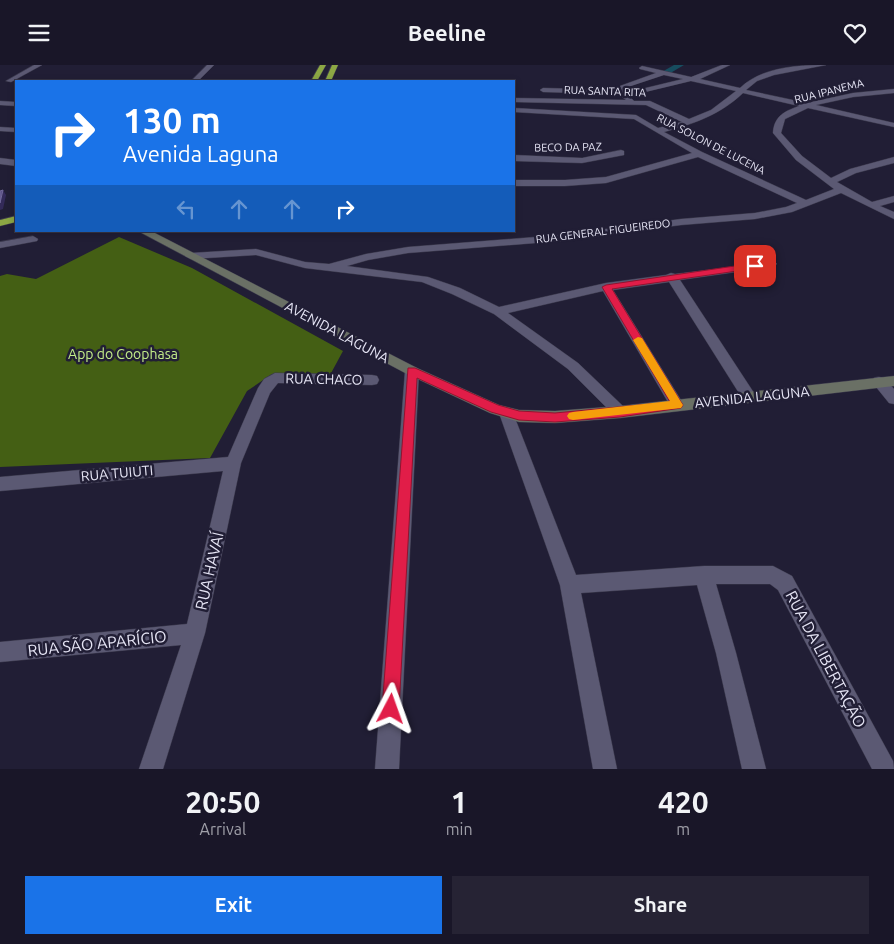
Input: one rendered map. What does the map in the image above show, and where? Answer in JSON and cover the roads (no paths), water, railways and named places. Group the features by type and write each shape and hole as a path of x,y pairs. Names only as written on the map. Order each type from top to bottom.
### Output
{"highway":[{"path":"314,80 322,65"},
{"path":"328,80 336,65"},
{"path":"0,223 15,219"},
{"path":"0,232 15,229"}],"main road":[{"name":"AVENIDA LAGUNA","path":"145,232 412,371 506,413 546,417 620,412 887,382"}],"street":[{"path":"0,81 13,81 38,65"},
{"path":"195,80 211,65"},
{"path":"533,90 623,93 704,75 727,65"},
{"path":"657,131 691,123 730,101 755,81 773,73 792,68 823,65"},
{"path":"644,66 664,73 894,125"},
{"path":"765,69 773,73"},
{"path":"634,103 623,93 622,87 664,73"},
{"name":"RUA IPANEMA","path":"894,91 854,94 808,106 784,116 777,124 777,133 798,158 841,190 894,216"},
{"name":"RUA SANTA RITA","path":"515,100 652,104 691,123"},
{"path":"0,103 15,104"},
{"name":"RUA SOLON DE LUCENA","path":"515,110 633,117 699,154 805,203"},
{"path":"0,129 15,130"},
{"name":"BECO DA PAZ","path":"515,158 549,164 609,158 621,153"},
{"path":"515,183 606,180 699,154"},
{"path":"830,182 852,171 894,160"},
{"path":"0,161 15,163"},
{"name":"RUA GENERAL FIGUEIREDO","path":"333,267 366,257 408,251 561,238 681,222 755,216 788,210 841,190"},
{"path":"871,205 894,199"},
{"path":"0,245 32,239"},
{"path":"191,256 256,252 305,265 424,279 456,291 498,311 573,366 620,412"},
{"path":"498,311 606,287 672,276 771,264"},
{"path":"672,276 749,397"},
{"path":"606,287 677,405"},
{"path":"387,769 412,371"},
{"name":"RUA CHACO","path":"275,378 372,380"},
{"name":"RUA HAVAÍ","path":"152,769 195,633 233,463 258,403 269,383 275,378"},
{"path":"887,382 894,399"},
{"path":"506,413 570,585 605,769"},
{"name":"RUA TUIUTI","path":"0,484 233,463"},
{"path":"704,575 726,653 754,769"},
{"name":"RUA DA LIBERTAÇÃO","path":"570,585 704,575 773,575 785,583 885,769"},
{"name":"RUA SÃO APARÍCIO","path":"0,652 195,633"}],"waterway":[{"path":"664,73 680,65"}],"park label":[{"name":"App do Coophasa","path":"123,354"}]}
